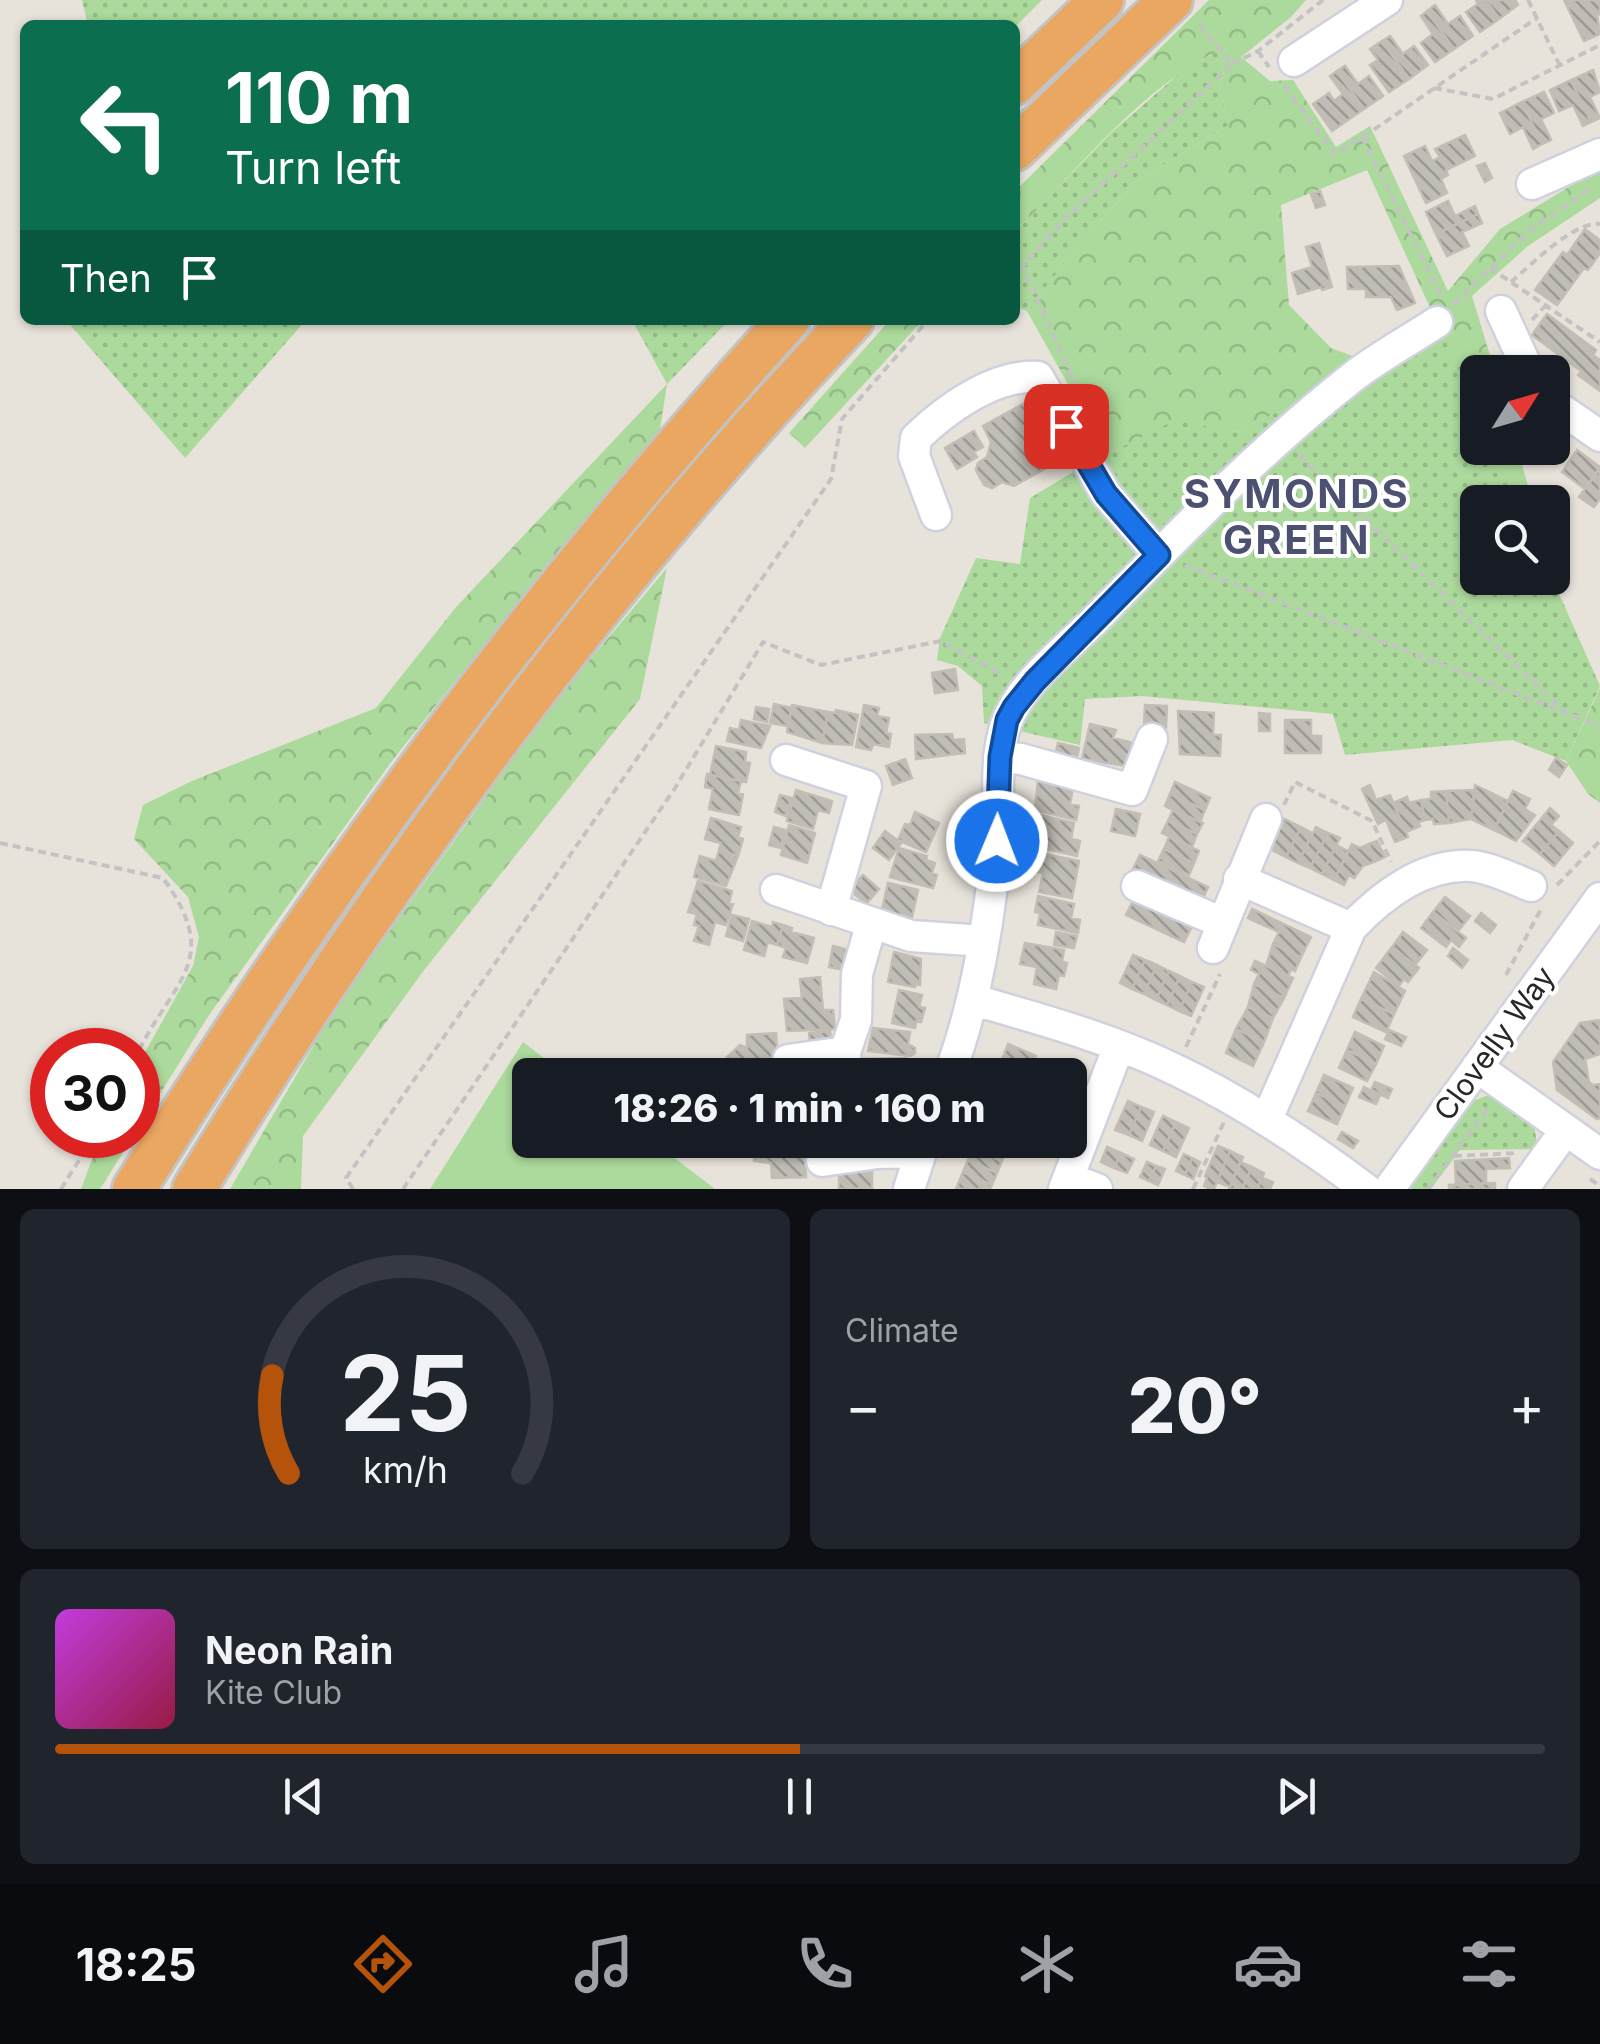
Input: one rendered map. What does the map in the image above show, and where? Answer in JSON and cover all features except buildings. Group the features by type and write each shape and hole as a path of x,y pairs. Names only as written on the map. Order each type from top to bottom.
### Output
{"highway":[{"path":"1020,78 1102,0"},
{"path":"1020,145 1181,7"},
{"path":"134,1189 228,1039 315,911 485,678 682,438 784,325"},
{"path":"194,1189 264,1074 415,855 537,691 705,484 848,325"}],"street":[{"path":"1294,61 1387,0"},
{"path":"1532,184 1600,154"},
{"path":"1501,311 1518,355"},
{"path":"955,1058 974,1000 984,941 997,841 1000,757 1007,720 1014,707 1159,555 1281,437 1358,374 1443,316"},
{"path":"936,515 914,456 916,438 934,420 967,399 1012,378 1038,378 1106,494 1159,555"},
{"path":"1570,415 1600,436"},
{"path":"1000,757 1021,759 1132,790 1152,739"},
{"path":"786,760 866,786 831,910"},
{"path":"1136,886 1218,936 1266,819"},
{"path":"1267,1119 1350,928 1379,900 1402,886 1447,869 1472,866 1531,886"},
{"path":"1240,879 1350,928"},
{"path":"776,890 910,936 984,941"},
{"name":"Clovelly Way","path":"1389,1189 1600,898"},
{"path":"847,1058 856,1020 856,974 871,925"},
{"path":"974,1000 1119,1046 1176,1070 1267,1119 1366,1189"},
{"path":"1076,1185 1119,1046"},
{"path":"1478,1066 1600,1154"},
{"path":"1523,1189 1566,1131"},
{"path":"822,1160 838,1158"},
{"path":"909,1189 919,1158"}],"path":[{"path":"1020,267 1066,218 1232,64 1258,51 1324,0"},
{"path":"1528,0 1559,64"},
{"path":"1181,7 1232,64"},
{"path":"1258,51 1334,154 1537,18"},
{"path":"1434,88 1494,99 1600,45"},
{"path":"1362,138 1443,316 1529,231 1600,182"},
{"path":"1511,282 1577,229 1600,224"},
{"path":"1023,266 1077,389"},
{"path":"1490,268 1600,342"},
{"path":"353,1189 346,1178 831,479 842,420 924,325"},
{"path":"1281,437 1569,715"},
{"path":"1159,555 1600,726"},
{"path":"403,1189 674,788 762,642 821,665 941,641 995,670 1014,707"},
{"path":"1266,819 1280,814 1296,782 1372,820 1402,886"},
{"path":"0,842 162,878 182,906 193,938 189,965 150,1028"},
{"path":"1176,1070 1228,957 1218,936"},
{"path":"1428,1189 1504,1086"},
{"path":"1193,1189 1220,1128 1237,1102"},
{"path":"61,1189 81,1158"}],"green space":[{"path":"82,0 1042,0 1020,22 87,20"},
{"path":"1209,0 1306,0 1241,57 1270,81 1293,80 1336,147 1370,126 1448,291 1500,229 1600,168 1600,198 1528,246 1472,296 1490,355 1460,355 1460,373 1367,170 1281,205 1289,305 1331,348 1363,360 1325,390 1235,432 1175,420 1107,454 1027,311 1082,241 1137,181 1229,125 1220,91 1226,47 1195,63 1139,105 1020,227 1020,186"},
{"path":"1226,46 1220,91 1229,125 1137,181 1082,241 1027,311 1020,308 1020,227 1111,133 1182,71"},
{"name":"SYMONDS GREEN","path":"1429,309 1460,371 1460,465 1502,465 1511,485 1460,485 1460,595 1560,595 1600,686 1566,761 1512,740 1345,755 1333,714 1142,696 1085,699 1080,745 984,723 982,686 958,666 937,660 940,638 976,558 1020,564 1030,498 1175,419 1235,432 1325,390"},
{"path":"70,325 302,325 185,458"},
{"path":"635,325 724,325 667,384"},
{"path":"886,325 918,325 805,448 789,433"},
{"path":"667,384 660,429 392,761 209,1015 160,1094 159,1028 193,966 199,937 188,897 134,839 143,805 192,781 376,708 457,606"},
{"path":"1502,465 1522,465 1528,485 1511,485"},
{"path":"667,568 640,699 425,969 303,1136 301,1189 230,1189 339,1002 550,707"},
{"path":"1600,688 1600,803 1588,794 1566,761"},
{"path":"523,1042 544,1058 513,1058"},
{"path":"512,1059 512,1158 675,1158 715,1189 430,1189"},
{"path":"1493,1096 1534,1125 1538,1149 1460,1150 1431,1189 1404,1189 1468,1103"},
{"path":"92,1158 120,1158 100,1189 81,1189"}],"district":[{"name":"SYMONDS GREEN","path":"1297,516"}],"route":[{"path":"997,841 1000,757 1007,720 1014,707 1159,555 1106,494 1066,426"}]}
